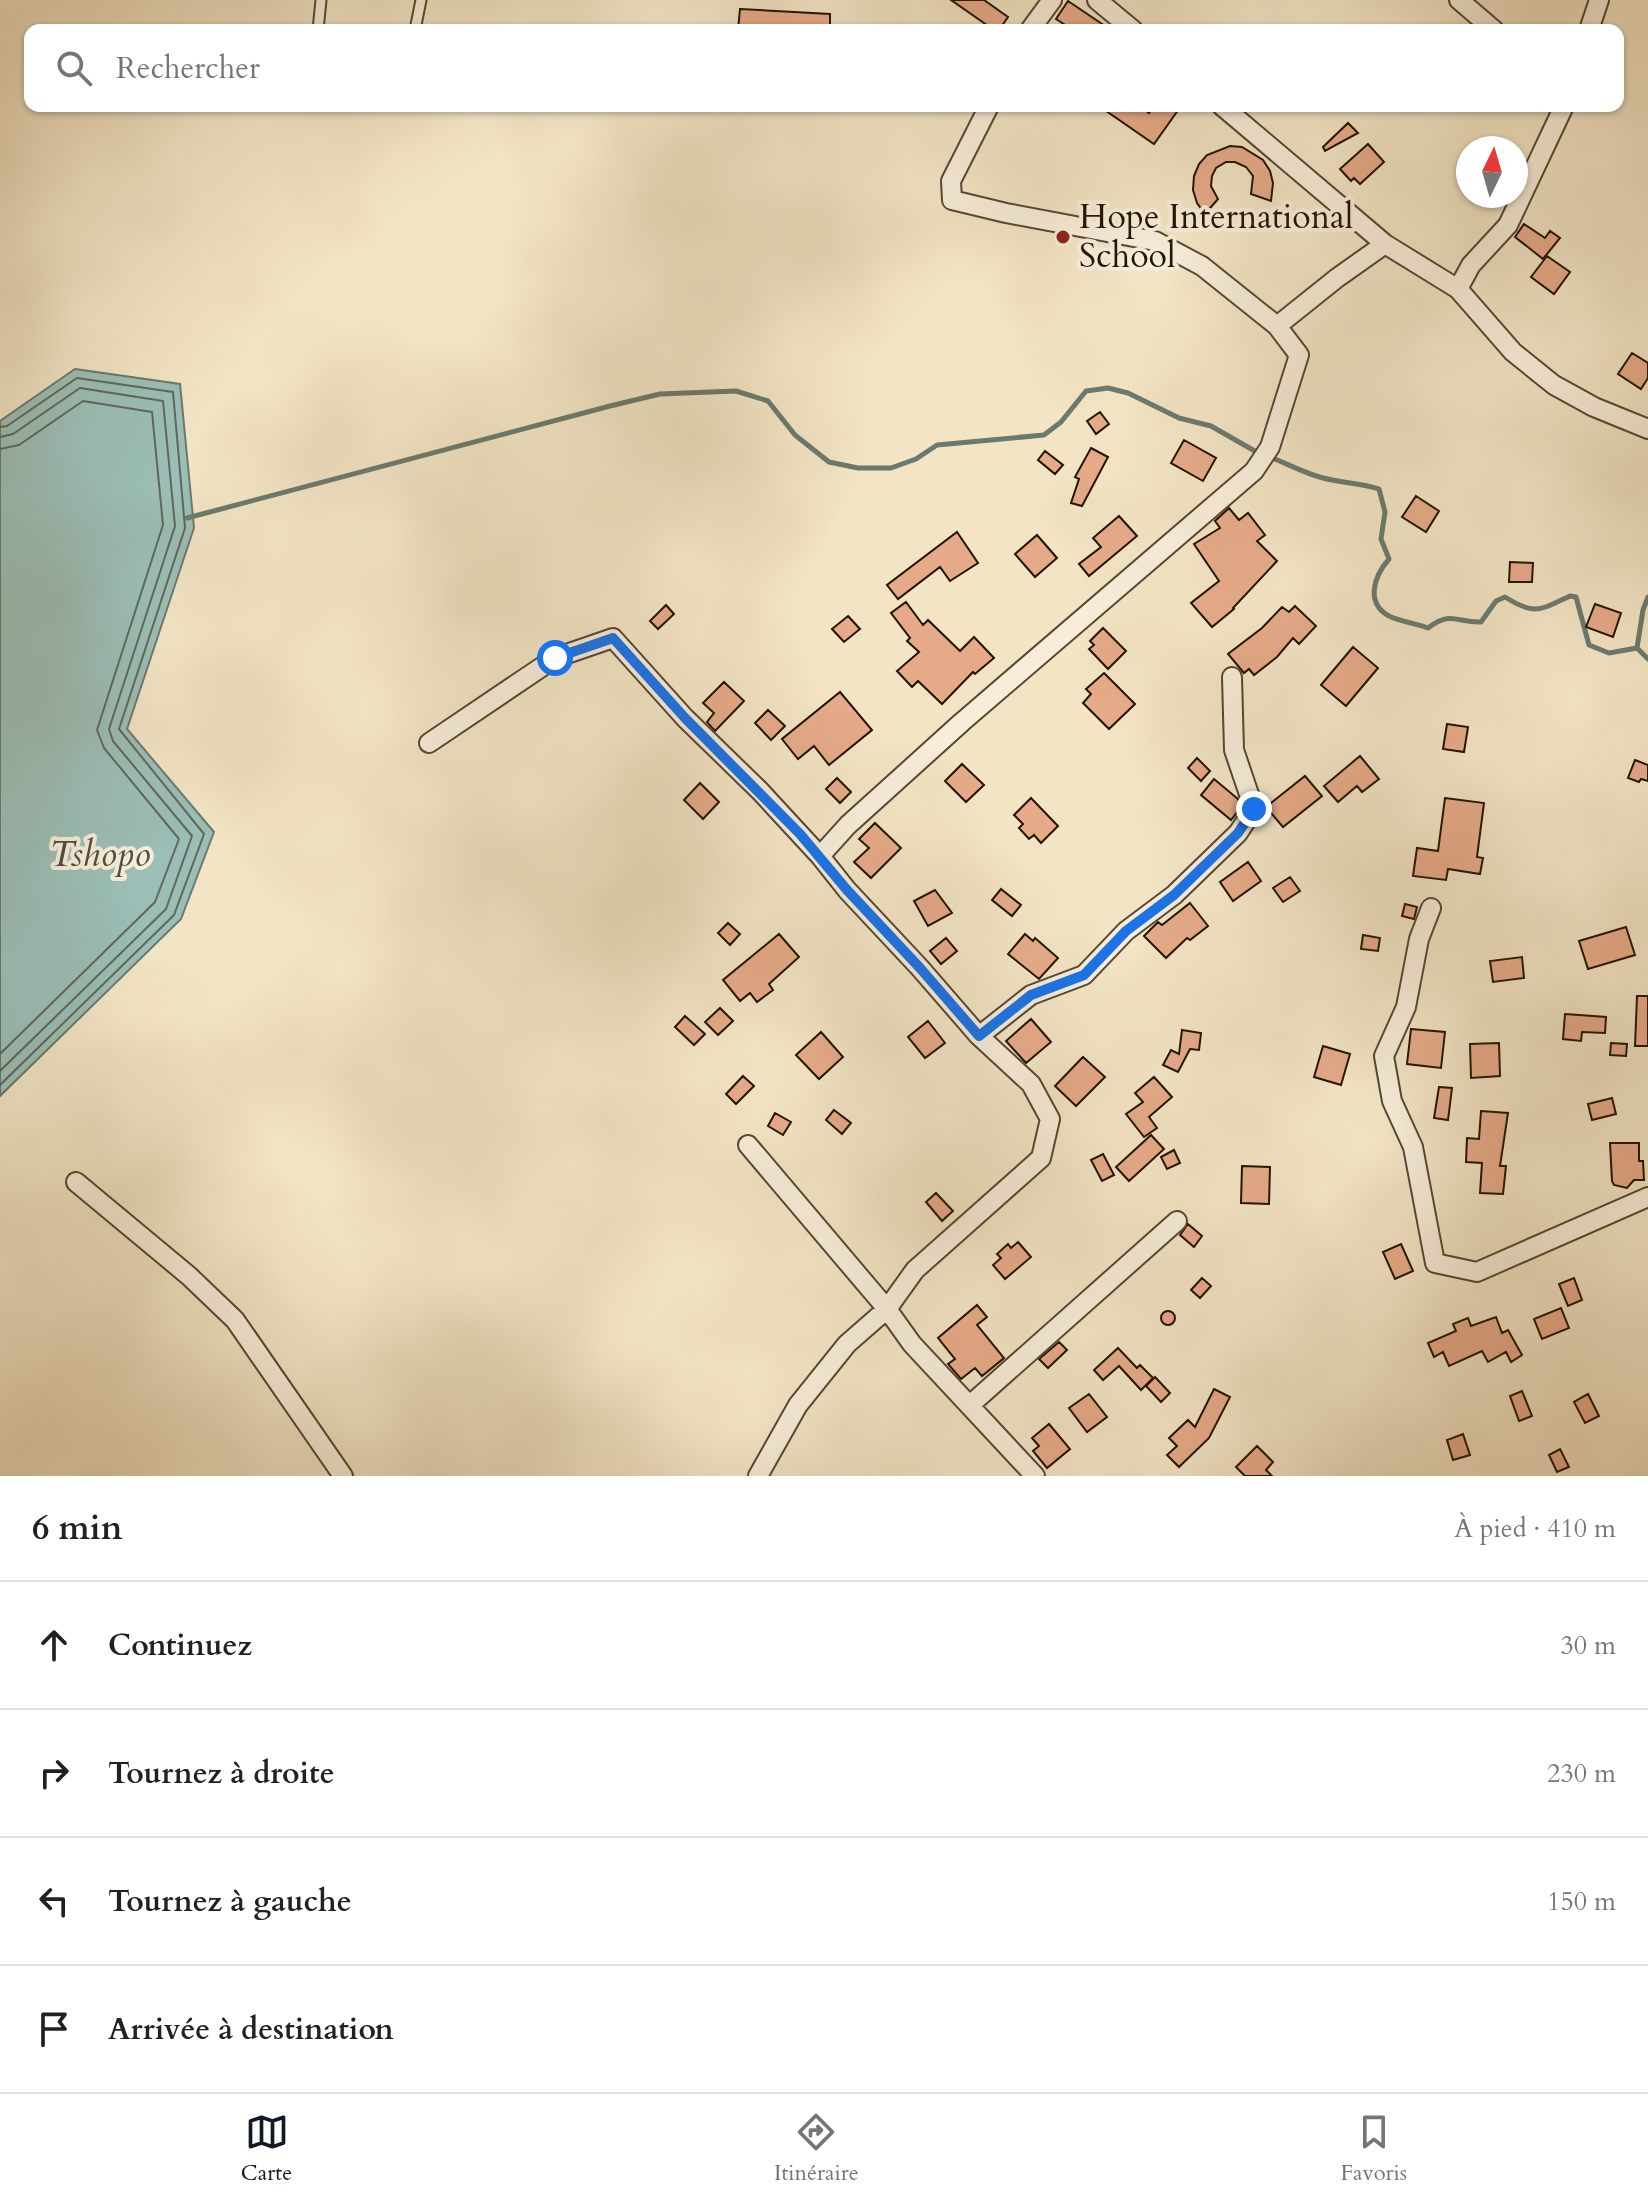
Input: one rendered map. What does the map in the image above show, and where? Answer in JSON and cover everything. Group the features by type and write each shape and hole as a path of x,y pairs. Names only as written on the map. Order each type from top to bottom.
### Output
{"street":[{"path":"1034,24 1052,0"},
{"path":"1097,0 1126,24"},
{"path":"1459,0 1487,24"},
{"path":"1591,24 1599,0"},
{"path":"820,856 848,825 951,732 1254,471 1270,447 1299,355 1277,326 1202,266 1155,241 952,200 951,181 986,112"},
{"path":"1229,112 1385,244 1458,289 1513,352 1554,385 1594,407 1648,429"},
{"path":"1458,289 1471,265 1508,225 1561,112"},
{"path":"1277,326 1385,244"},
{"path":"429,743 555,658 613,638 685,718 760,791 820,856 979,1036 1031,1084 1050,1119 1041,1158 915,1270 887,1309 847,1344 798,1405 758,1476"},
{"path":"979,1036 1031,995 1084,975 1126,931 1174,895 1238,833 1254,809 1234,750 1232,677"},
{"path":"1431,908 1419,939 1406,1007 1384,1056 1392,1101 1413,1147 1435,1263 1477,1272 1648,1197"},
{"path":"748,1145 887,1309 912,1344 1035,1476"},
{"path":"76,1182 125,1221 235,1320 343,1476"},
{"path":"970,1405 1177,1221"}],"lane":[{"path":"319,24 321,0"},
{"path":"416,24 421,0"}],"water":[{"name":"Tshopo","path":"75,369 180,384 194,528 127,729 214,832 181,919 0,1096 0,421"}],"building":[{"path":"951,0 984,0 1008,17 1003,24 985,24"},
{"path":"1068,1 1102,24 1064,24 1056,19"},
{"path":"740,9 830,14 830,24 739,24"},
{"path":"1108,112 1177,112 1154,144"},
{"path":"1348,123 1358,133 1325,151 1323,147"},
{"path":"1368,144 1384,162 1360,184 1354,178 1351,181 1340,169"},
{"path":"1230,146 1242,147 1263,160 1273,183 1271,201 1251,194 1253,176 1246,167 1226,162 1216,168 1212,176 1211,186 1218,199 1205,214 1193,190 1194,176 1207,155"},
{"path":"1524,224 1545,238 1550,231 1560,238 1543,259 1515,237"},
{"path":"1547,256 1570,272 1554,294 1531,277"},
{"path":"1632,353 1648,363 1648,378 1641,389 1618,374"},
{"path":"1100,412 1109,424 1096,434 1087,421"},
{"path":"1184,440 1216,458 1203,481 1171,463"},
{"path":"1091,448 1108,457 1082,506 1071,503 1079,479 1075,477"},
{"path":"1045,451 1063,465 1055,474 1038,460"},
{"path":"1416,496 1439,511 1426,532 1402,517"},
{"path":"1229,508 1239,520 1248,513 1265,535 1257,541 1277,561 1234,609 1212,627 1191,603 1219,581 1194,544 1220,528 1215,521"},
{"path":"1119,516 1137,536 1089,576 1079,564 1101,547 1093,538"},
{"path":"957,532 978,563 950,581 940,567 898,599 887,585"},
{"path":"1037,535 1057,558 1035,577 1015,554"},
{"path":"1510,562 1533,563 1532,582 1509,582"},
{"path":"906,602 923,625 928,620 960,651 974,637 994,658 975,674 973,672 942,704 918,681 912,687 897,671 919,652 907,641 910,638 891,613"},
{"path":"1595,604 1621,613 1613,637 1586,627"},
{"path":"666,605 674,614 658,629 650,621"},
{"path":"1295,606 1316,626 1299,644 1293,638 1277,657 1254,675 1249,669 1244,673 1228,654 1262,628 1282,607 1289,612"},
{"path":"848,616 860,629 844,642 832,629"},
{"path":"1103,628 1126,651 1108,669 1089,649 1094,645 1090,641"},
{"path":"1353,647 1378,668 1346,706 1321,685"},
{"path":"1104,673 1135,704 1109,729 1083,703 1091,694 1086,689"},
{"path":"724,682 744,701 715,731 707,722 714,713 703,703"},
{"path":"840,692 872,730 829,765 814,746 798,759 782,739"},
{"path":"768,710 785,726 771,740 755,723"},
{"path":"1447,724 1468,727 1464,752 1443,749"},
{"path":"1360,756 1379,779 1362,792 1357,786 1338,802 1324,786"},
{"path":"1197,758 1210,771 1201,781 1188,768"},
{"path":"1635,760 1648,765 1648,781 1628,778"},
{"path":"962,764 984,785 966,802 945,781"},
{"path":"1305,776 1322,796 1283,827 1266,807"},
{"path":"837,778 851,792 840,803 826,789"},
{"path":"1214,779 1238,799 1241,807 1231,820 1201,795"},
{"path":"700,783 719,802 703,819 684,800"},
{"path":"1031,798 1058,826 1041,843 1034,835 1029,839 1019,828 1023,824 1014,815"},
{"path":"1445,798 1484,803 1477,857 1483,858 1480,874 1448,869 1446,880 1413,876 1417,848 1438,851"},
{"path":"875,823 901,848 871,878 854,862 869,848 859,839"},
{"path":"1248,862 1261,881 1233,901 1220,882"},
{"path":"1290,877 1300,891 1283,902 1273,888"},
{"path":"1001,889 1021,905 1012,916 992,900"},
{"path":"935,890 952,913 928,926 914,901"},
{"path":"1190,903 1208,926 1190,940 1187,938 1166,958 1144,936 1158,922 1162,925"},
{"path":"1405,904 1417,907 1414,919 1402,916"},
{"path":"728,923 740,934 730,945 718,933"},
{"path":"1626,927 1635,955 1588,969 1579,941"},
{"path":"779,934 799,957 769,984 773,990 757,1002 750,993 740,1001 723,980"},
{"path":"1025,934 1033,941 1035,938 1058,958 1039,979 1008,954"},
{"path":"1363,935 1380,938 1378,951 1361,949"},
{"path":"946,938 957,951 941,964 930,951"},
{"path":"1522,957 1524,978 1493,982 1490,961"},
{"path":"1637,996 1648,996 1648,1046 1635,1046"},
{"path":"720,1008 733,1021 718,1035 705,1022"},
{"path":"1565,1014 1606,1017 1605,1033 1582,1032 1581,1041 1563,1039"},
{"path":"685,1016 705,1034 694,1045 675,1027"},
{"path":"1031,1019 1051,1042 1026,1063 1006,1041"},
{"path":"928,1021 945,1043 925,1058 908,1037"},
{"path":"1411,1029 1445,1032 1441,1068 1407,1064"},
{"path":"1182,1030 1201,1033 1199,1050 1190,1049 1178,1072 1163,1065 1171,1050 1179,1054"},
{"path":"821,1032 843,1057 819,1079 796,1055"},
{"path":"1499,1043 1500,1076 1471,1078 1470,1044"},
{"path":"1611,1043 1627,1044 1626,1056 1610,1055"},
{"path":"1323,1046 1350,1054 1341,1085 1314,1077"},
{"path":"1083,1057 1105,1077 1076,1106 1055,1086"},
{"path":"743,1076 754,1086 736,1104 726,1094"},
{"path":"1154,1077 1172,1097 1149,1117 1157,1128 1144,1137 1126,1114 1143,1102 1135,1093"},
{"path":"1439,1087 1452,1088 1448,1120 1434,1118"},
{"path":"1612,1098 1616,1114 1592,1120 1588,1104"},
{"path":"834,1110 851,1123 842,1134 826,1120"},
{"path":"1481,1111 1508,1113 1500,1166 1506,1166 1503,1194 1480,1193 1482,1163 1466,1162 1467,1138 1479,1139"},
{"path":"775,1113 791,1122 783,1135 768,1126"},
{"path":"1151,1135 1164,1149 1129,1181 1116,1167"},
{"path":"1610,1143 1639,1143 1639,1161 1643,1161 1644,1180 1634,1180 1627,1188 1614,1185"},
{"path":"1174,1150 1180,1163 1167,1169 1161,1157"},
{"path":"1103,1154 1114,1175 1102,1181 1091,1160"},
{"path":"1242,1166 1270,1167 1269,1204 1241,1203"},
{"path":"936,1193 953,1211 942,1221 926,1202"},
{"path":"1188,1224 1202,1236 1194,1247 1180,1235"},
{"path":"1018,1242 1031,1257 1005,1279 993,1265 1001,1258 997,1254 1008,1244 1011,1248"},
{"path":"1401,1244 1413,1271 1395,1279 1383,1252"},
{"path":"1202,1278 1211,1286 1200,1298 1191,1290"},
{"path":"1574,1278 1582,1300 1568,1306 1559,1284"},
{"path":"977,1305 987,1317 977,1325 1004,1358 982,1376 975,1368 961,1379 948,1364 955,1359 938,1338"},
{"path":"1561,1308 1569,1328 1542,1339 1534,1319"},
{"path":"1168,1311 1175,1318 1168,1325 1161,1318"},
{"path":"1496,1317 1502,1333 1508,1330 1522,1355 1511,1362 1506,1352 1488,1362 1482,1351 1449,1366 1443,1352 1434,1357 1428,1343 1456,1331 1453,1324 1468,1318 1471,1326"},
{"path":"1059,1342 1067,1350 1048,1368 1039,1359"},
{"path":"1118,1348 1137,1368 1140,1365 1153,1378 1141,1390 1119,1366 1103,1380 1094,1370"},
{"path":"1155,1377 1170,1393 1161,1402 1146,1386"},
{"path":"1214,1389 1230,1397 1209,1438 1179,1467 1167,1455 1177,1446 1169,1438 1188,1420 1195,1427"},
{"path":"1522,1391 1532,1416 1519,1421 1510,1396"},
{"path":"1089,1394 1107,1417 1087,1432 1069,1408"},
{"path":"1588,1394 1599,1416 1585,1423 1574,1402"},
{"path":"1049,1424 1070,1449 1047,1468 1033,1451 1039,1446 1032,1438"},
{"path":"1463,1434 1470,1455 1453,1460 1447,1440"},
{"path":"1257,1446 1273,1462 1266,1470 1272,1476 1245,1476 1236,1467"},
{"path":"1560,1449 1569,1467 1557,1472 1549,1455"}],"waterway":[{"path":"187,518 660,394 736,391 768,401 795,435 829,462 858,468 891,468 916,459 937,445 1044,435 1061,422 1086,391 1108,388 1128,393 1179,418 1211,426 1260,454"},
{"path":"1270,457 1316,476 1379,489 1385,512 1381,539 1389,559 1379,573 1374,597 1381,611 1389,616 1428,628 1449,618 1481,622 1496,601 1505,597 1524,607 1538,609 1570,596 1576,597 1589,645 1609,653 1637,648 1648,659"},
{"path":"1637,648 1648,597"}],"place":[{"name":"Hope International School","path":"1063,237"}],"route":[{"path":"555,658 613,638 685,718 800,834 979,1036 1031,995 1084,975 1126,931 1174,895 1238,833 1254,809"}]}
